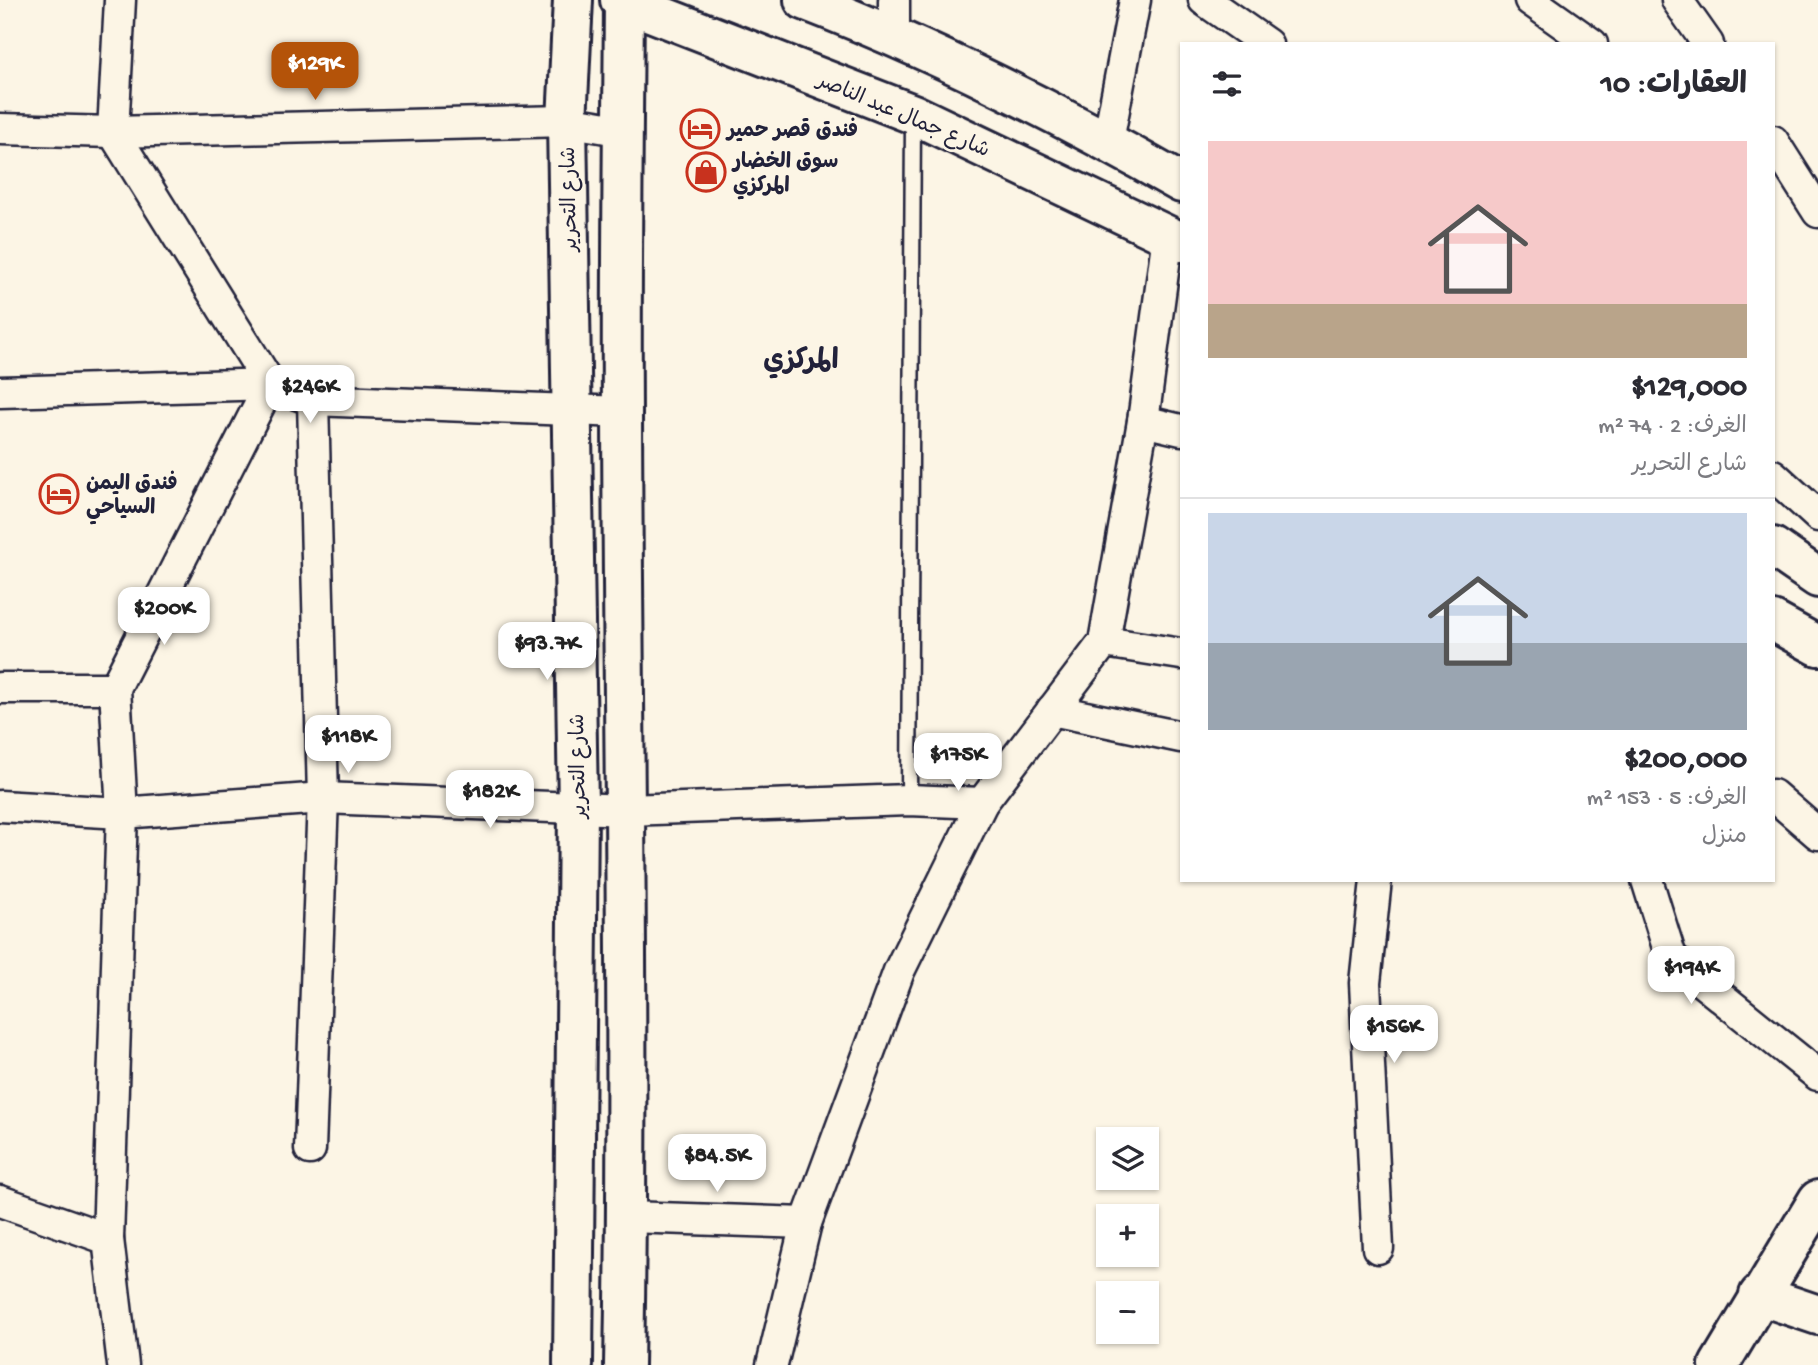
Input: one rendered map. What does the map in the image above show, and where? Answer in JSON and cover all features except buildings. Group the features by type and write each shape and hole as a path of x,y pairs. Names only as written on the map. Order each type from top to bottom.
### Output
{"main road":[{"name":"شارع التحرير","path":"573,0 567,121 578,808 573,1365"},
{"path":"804,0 894,18 1180,182"},
{"path":"622,1 622,412 627,810 627,1216 624,1365"},
{"name":"شارع جمال عبد الناصر","path":"622,1 914,114 1175,239"},
{"path":"1775,548 1818,578"},
{"path":"1775,624 1818,646"},
{"path":"1719,1365 1818,1200"},
{"path":"1759,1295 1818,1315"}],"street":[{"path":"120,0 113,132 270,384"},
{"path":"1108,141 1135,0"},
{"path":"1204,0 1264,42"},
{"path":"1530,0 1588,42"},
{"path":"1677,0 1707,42"},
{"path":"0,129 113,132 567,121 623,131"},
{"path":"1775,144 1814,207"},
{"path":"1775,177 1814,207"},
{"path":"772,1365 806,1223 898,971 982,803 1104,642 1175,239"},
{"path":"123,1365 108,1238 122,813 114,688 270,384"},
{"path":"0,392 270,384 313,400 622,412"},
{"path":"310,1149 323,798 313,400"},
{"path":"1143,421 1180,430"},
{"path":"1775,477 1818,516"},
{"path":"1104,642 1180,654"},
{"path":"0,688 114,688"},
{"path":"1052,710 1180,737"},
{"path":"1775,797 1818,834"},
{"path":"0,806 122,813 323,798 627,810 909,800 982,803"},
{"path":"1376,882 1365,983 1378,1248"},
{"path":"1648,882 1671,957 1818,1075"},
{"path":"0,1201 108,1238"},
{"path":"627,1216 806,1223"}],"lane":[{"path":"909,800 914,114"}],"place":[{"name":"فندق قصر حمير","path":"700,129"},
{"name":"سوق الخضار المركزي","path":"706,172"},
{"name":"فندق اليمن السياحي","path":"59,494"}],"district":[{"name":"المركزي","path":"801,358"}]}
